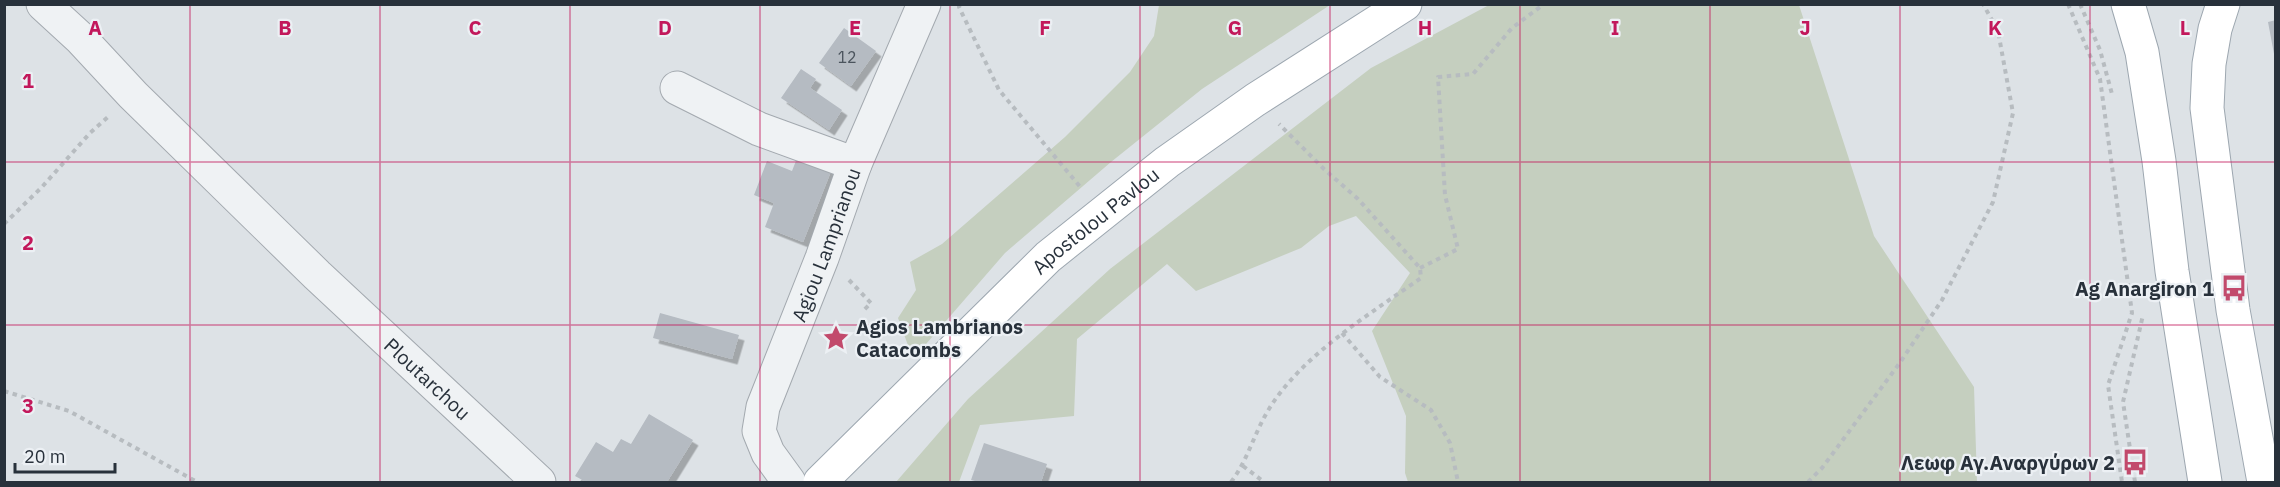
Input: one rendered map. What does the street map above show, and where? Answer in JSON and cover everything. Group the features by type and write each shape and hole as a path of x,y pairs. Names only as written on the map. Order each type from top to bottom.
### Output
{"main road":[{"name":"Apostolou Pavlou","path":"820,483 1040,264 1102,213 1167,162 1255,100 1405,4"},
{"path":"2128,4 2142,52 2159,161 2172,271 2205,483"},
{"path":"2223,4 2209,64 2207,108 2233,310 2264,483"}],"street":[{"name":"Ploutarchou","path":"44,4 80,38 133,95 317,275 539,483"},
{"name":"Agiou Lamprianou","path":"789,483 768,453 759,431 763,407 822,258 855,164 924,4"},
{"path":"677,88 759,129 855,164"}],"path":[{"path":"960,4 959,7 999,90 1102,213"},
{"path":"1420,268 1458,249 1445,195 1438,77 1473,74 1512,28 1544,4"},
{"path":"1808,483 1822,468 1899,364 1942,300 1993,202 2013,113 1998,31 1983,4"},
{"path":"2068,4 2100,79 2132,313 2108,385 2122,483"},
{"path":"2080,4 2100,50 2114,99"},
{"path":"4,224 42,187 90,133 133,95"},
{"path":"1231,483 1243,466 1268,410 1289,382 1342,333 1421,278 1420,268 1358,199 1324,169 1255,100"},
{"path":"845,276 871,303 862,312"},
{"path":"2135,483 2123,402 2143,315 2141,304"},
{"path":"1342,333 1380,377 1431,410 1450,443 1458,483"},
{"path":"4,391 69,411 197,483"},
{"path":"1243,466 1264,483"}],"green space":[{"path":"1159,5 1330,5 1202,89 1111,162 1005,253 913,359 898,318 916,290 910,262 942,244 1065,137 1130,72 1154,36"},
{"path":"1489,5 1799,5 1874,236 1974,387 1977,482 1408,482 1405,473 1406,416 1372,331 1410,273 1356,216 1329,226 1301,248 1196,291 1167,264 1077,339 1074,416 980,425 959,482 896,482 968,399 1110,269 1371,68"}],"building":[{"path":"2276,20 2276,53 2274,54 2268,22"},
{"path":"844,28 876,51 851,86 819,63"},
{"path":"801,69 816,79 810,88 842,110 829,130 781,98"},
{"path":"801,148 835,161 803,242 765,227 774,203 754,195 767,161 792,171"},
{"path":"660,313 739,335 732,359 653,338"},
{"path":"649,414 693,440 667,482 586,482 575,476 596,442 613,452 621,439 631,444"},
{"path":"984,443 1047,464 1041,482 971,480"}],"place":[{"name":"Ag Anargiron 1","path":"2234,288"},
{"name":"Agios Lambrianos Catacombs","path":"836,338"},
{"name":"Λεωφ Αγ.Αναργύρων 2","path":"2135,462"}]}
